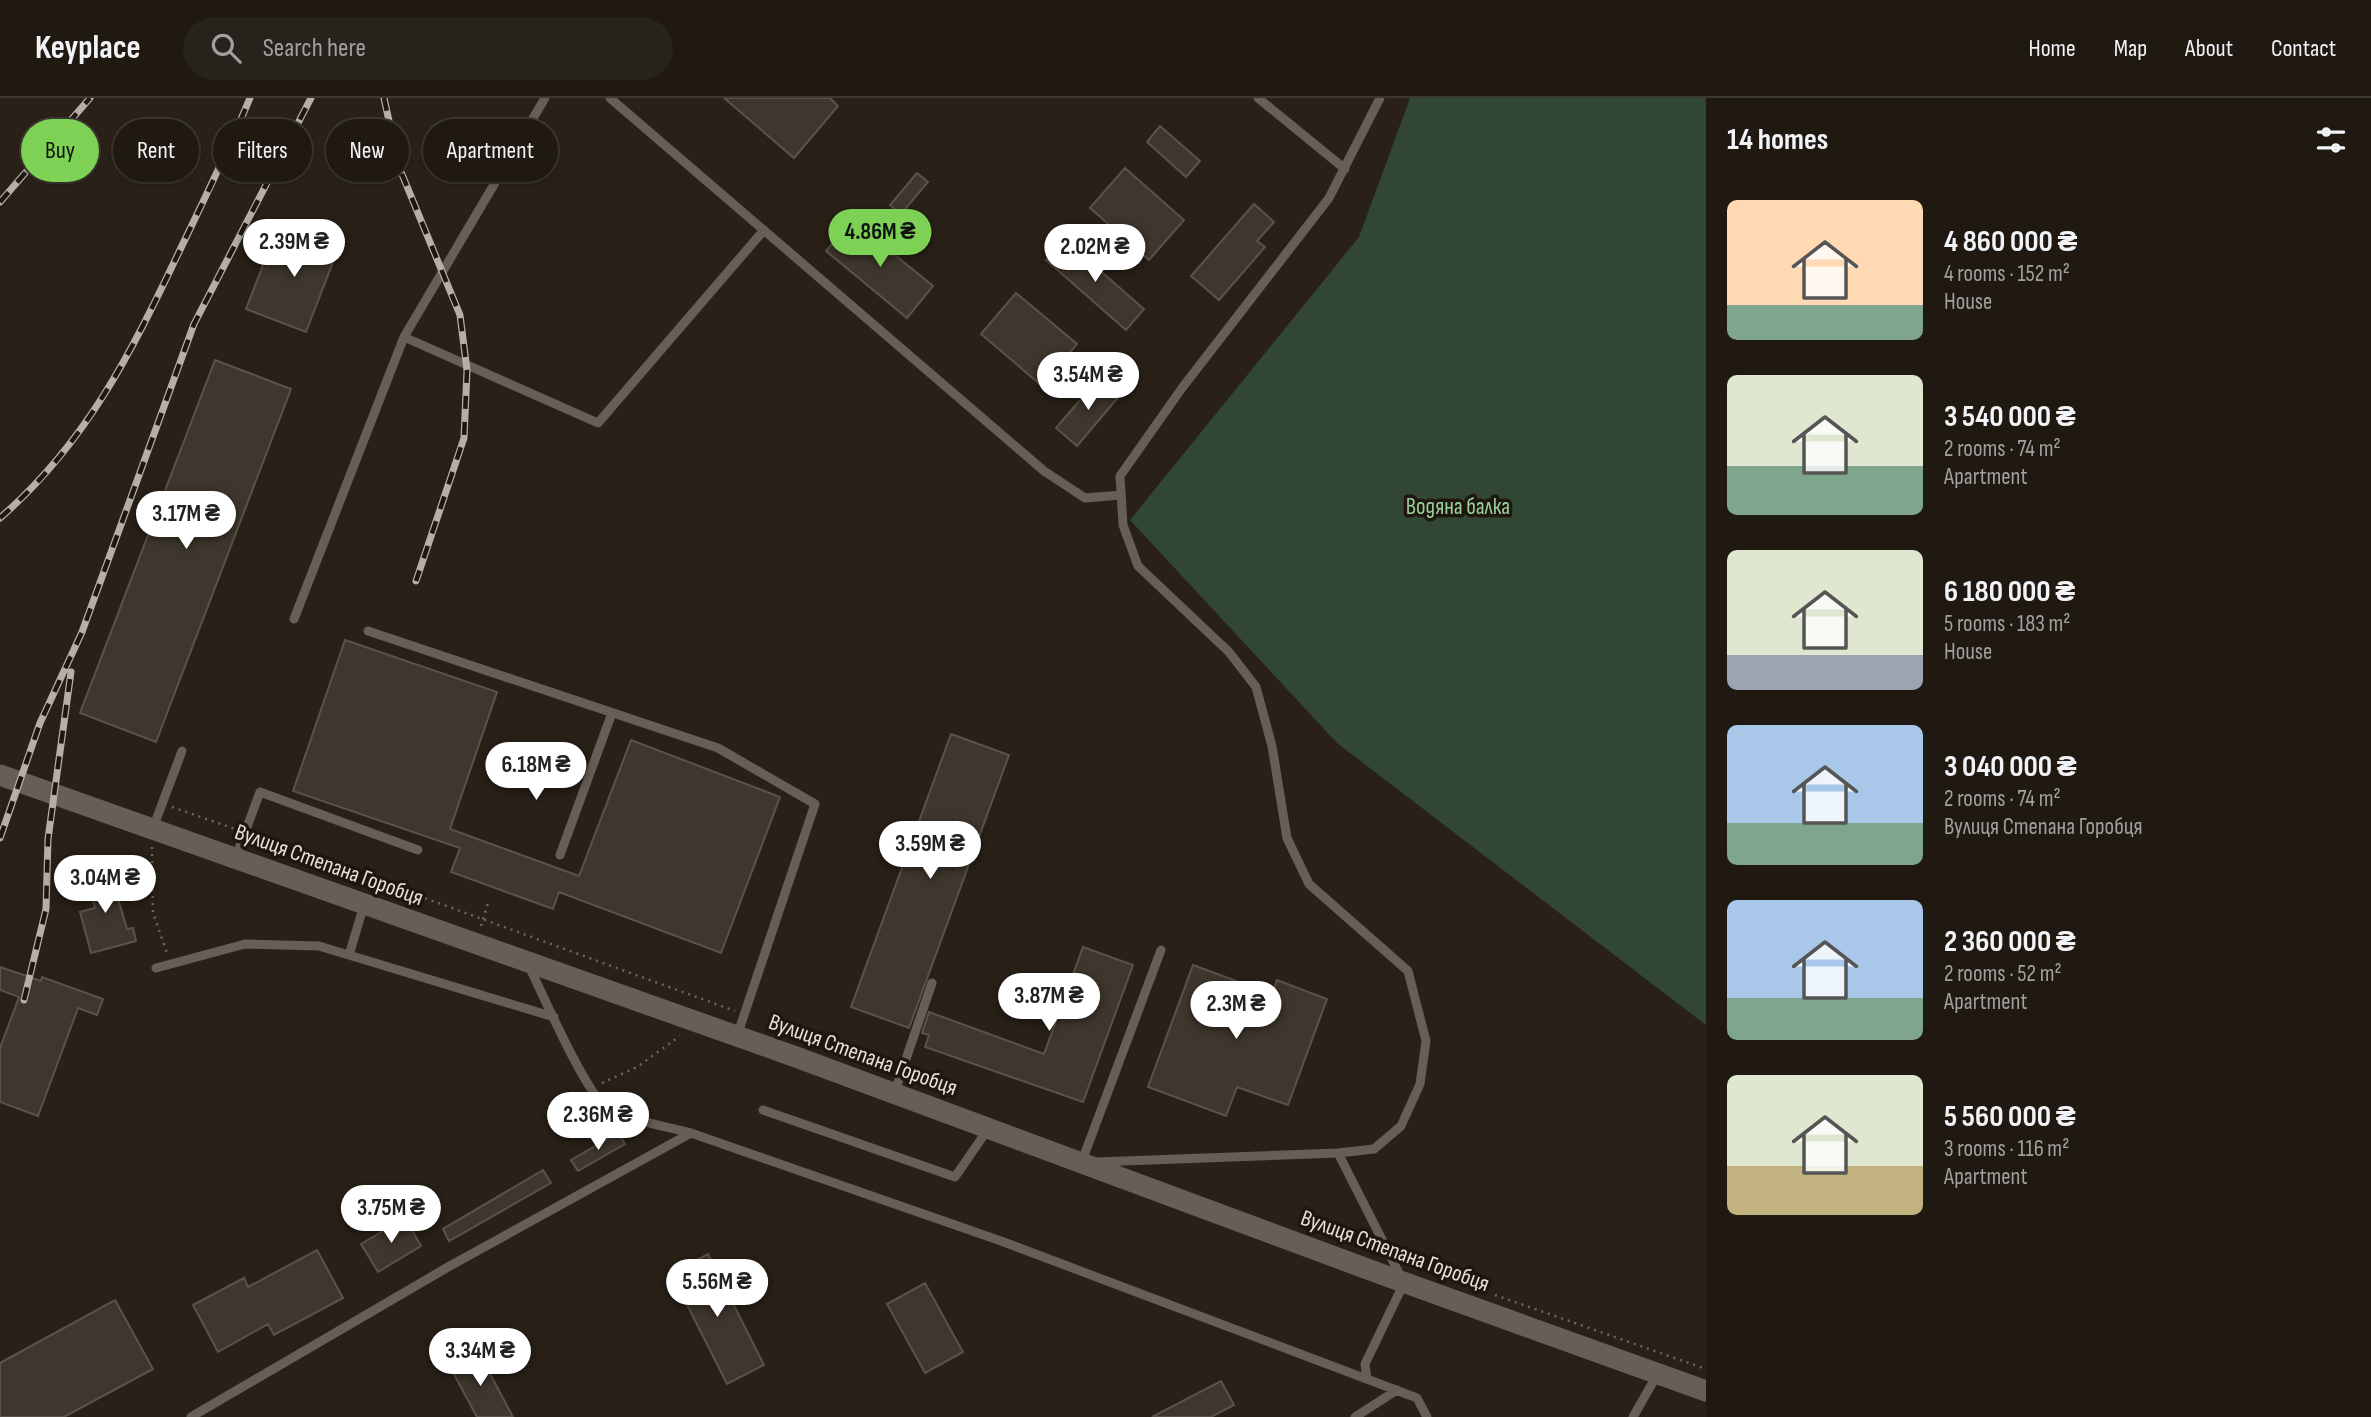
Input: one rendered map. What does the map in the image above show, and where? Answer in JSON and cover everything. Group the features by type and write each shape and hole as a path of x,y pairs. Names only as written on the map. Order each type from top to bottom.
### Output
{"main road":[{"name":"Вулиця Степана Горобця","path":"0,775 737,1036 1405,1283 1706,1391"}],"lane":[{"path":"294,619 404,337 545,98"},
{"path":"610,98 1045,471 1085,498 1121,495"},
{"path":"1258,98 1345,169"},
{"path":"1161,950 1081,1163 1338,1153 1374,1149 1401,1126 1420,1084 1426,1041 1408,971 1309,884 1287,838 1272,746 1256,687 1229,652 1138,566 1123,525 1119,475 1182,388 1329,198 1380,98"},
{"path":"404,337 598,423 764,230"},
{"path":"368,631 718,748 816,804 737,1036"},
{"path":"560,855 612,713"},
{"path":"152,830 182,751"},
{"path":"235,859 260,792 418,850"},
{"path":"349,955 364,905"},
{"path":"156,968 245,944 319,946 554,1017"},
{"path":"527,963 592,1087 609,1111 691,1133 1001,1241 1417,1398 1427,1417"},
{"path":"894,1094 932,983"},
{"path":"763,1110 955,1177 988,1129"},
{"path":"191,1417 206,1413 448,1267 691,1133"},
{"path":"1338,1153 1405,1283 1365,1364 1367,1379"},
{"path":"1633,1417 1658,1373"},
{"path":"1355,1417 1397,1390"}],"path":[{"path":"162,803 745,1014"},
{"path":"152,830 153,913 171,964"},
{"path":"475,944 488,903"},
{"path":"592,1087 627,1073 685,1032"}],"green space":[{"name":"Водяна балка","path":"1410,98 1706,98 1706,1025 1337,743 1130,520 1359,237"}],"building":[{"path":"724,98 830,98 838,106 794,158"},
{"path":"1160,126 1200,161 1186,177 1147,142"},
{"path":"1125,168 1184,220 1149,260 1090,208"},
{"path":"917,173 928,182 901,214 890,205"},
{"path":"1254,204 1274,222 1257,241 1265,247 1219,300 1191,276"},
{"path":"852,220 933,286 907,318 826,251"},
{"path":"292,225 340,244 306,332 246,309 270,247 282,251"},
{"path":"1064,239 1144,309 1126,330 1046,260"},
{"path":"1016,293 1077,344 1042,386 981,334"},
{"path":"215,360 291,389 156,742 80,713"},
{"path":"1100,377 1120,395 1077,446 1056,428"},
{"path":"345,640 497,692 450,829 579,876 631,740 780,797 721,953 559,892 553,909 451,872 460,848 293,791"},
{"path":"951,734 1009,755 909,1028 851,1007"},
{"path":"109,867 127,929 133,928 136,941 91,953 80,912 95,908 86,874"},
{"path":"1083,947 1133,965 1083,1102 925,1047 929,1035 922,1033 929,1012 1044,1054"},
{"path":"1193,965 1272,994 1277,980 1327,999 1288,1105 1237,1087 1226,1116 1148,1087"},
{"path":"0,967 41,981 42,977 103,999 97,1015 78,1008 38,1116 0,1102 0,1048 19,997 0,990"},
{"path":"618,1133 625,1144 578,1171 571,1160"},
{"path":"543,1170 551,1183 449,1241 443,1229"},
{"path":"405,1218 421,1246 378,1272 361,1244"},
{"path":"317,1250 343,1298 274,1335 268,1324 218,1352 193,1305 244,1278 248,1287"},
{"path":"708,1254 764,1365 727,1384 671,1273"},
{"path":"925,1283 963,1352 925,1373 887,1304"},
{"path":"115,1300 153,1369 64,1417 0,1417 0,1363"},
{"path":"478,1351 513,1417 477,1417 450,1367"},
{"path":"1221,1381 1234,1405 1211,1417 1152,1417"}],"railway":[{"path":"0,202 90,98"},
{"path":"0,518 57,459 103,396 160,291 250,98"},
{"path":"0,838 40,723 82,632 194,324 311,98"},
{"path":"384,98 399,167 460,315 467,370 464,438 416,581"},
{"path":"24,1000 46,909 48,839 71,672"}]}
